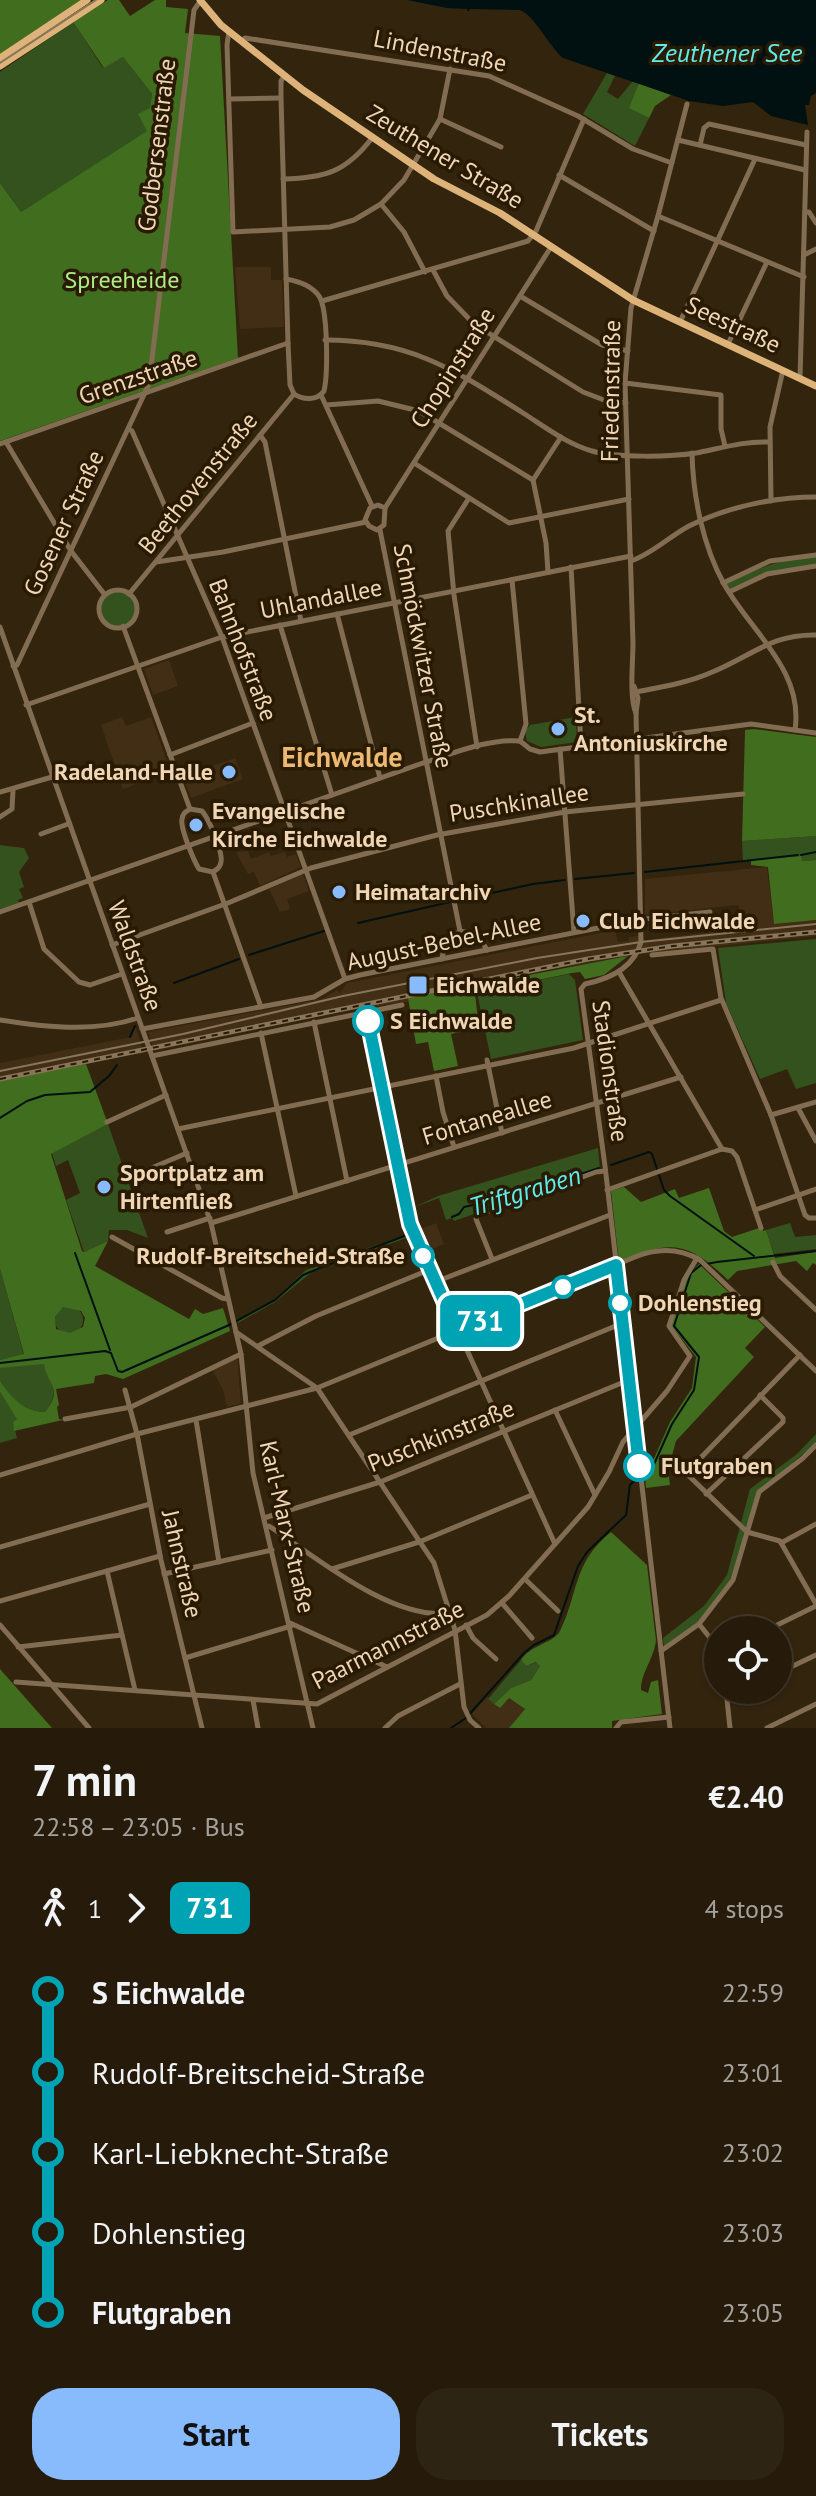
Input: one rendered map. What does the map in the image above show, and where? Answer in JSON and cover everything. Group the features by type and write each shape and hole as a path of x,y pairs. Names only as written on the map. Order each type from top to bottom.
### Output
{"main road":[{"path":"0,58 87,0"},
{"path":"0,66 101,0"},
{"path":"201,0 242,41"},
{"name":"Zeuthener Straße","path":"242,41 372,138 413,165 500,213 633,300"},
{"name":"Seestraße","path":"633,300 816,386"}],"street":[{"name":"Godbersenstraße","path":"146,393 194,8 201,0"},
{"path":"229,31 226,35 233,232 343,224 381,204 404,180 440,119 450,69"},
{"name":"Lindenstraße","path":"242,41 245,38 489,76 584,119 625,145 672,163"},
{"path":"285,75 281,81 281,98 290,385 294,394 310,399 321,395"},
{"path":"229,99 281,98"},
{"name":"Friedenstraße","path":"619,972 641,945 625,383 633,300 687,104"},
{"path":"440,119 501,147"},
{"path":"322,301 518,245 533,235 584,119"},
{"path":"700,145 704,128 709,124 806,145"},
{"path":"800,378 807,132"},
{"path":"283,179 319,176 337,170 356,158 372,138"},
{"path":"678,140 805,170"},
{"path":"680,322 755,159"},
{"path":"559,175 654,231"},
{"path":"381,204 404,232 425,272"},
{"path":"805,212 809,212 816,223"},
{"path":"658,216 804,277"},
{"name":"Chopinstraße","path":"385,508 551,247"},
{"path":"804,255 816,249"},
{"path":"728,344 767,262"},
{"path":"433,270 460,312 494,336 590,395 626,403"},
{"path":"286,279 311,287 322,301 326,379 321,395 372,506"},
{"path":"520,296 602,345 628,351"},
{"path":"325,340 368,342 439,362 561,437 593,451 627,455 692,453 769,442"},
{"name":"Grenzstraße","path":"3,443 288,343"},
{"path":"771,501 769,442 783,370"},
{"path":"625,383 721,395 721,429 725,446"},
{"name":"Gosener Straße","path":"13,666 17,665 146,393"},
{"name":"Beethovenstraße","path":"129,594 294,394"},
{"path":"326,405 357,400 381,401 419,411 533,480 548,572"},
{"name":"Bahnhofstraße","path":"129,429 222,637 345,979"},
{"path":"260,435 266,445 301,621"},
{"path":"533,480 561,437"},
{"path":"3,443 71,551 105,595"},
{"path":"692,453 701,520 723,583 785,670 796,707 795,730"},
{"path":"414,463 508,522 629,499"},
{"path":"631,557 642,556 701,520 738,508 816,497"},
{"path":"469,498 448,531 477,747"},
{"path":"372,506 385,508 384,525 380,530 371,528 366,522 367,512 372,506"},
{"path":"156,562 366,522"},
{"name":"Schmöckwitzer Straße","path":"380,530 460,931"},
{"path":"723,583 770,561 816,555"},
{"name":"Uhlandallee","path":"26,705 222,637 631,557"},
{"path":"729,592 767,574 799,566 816,566"},
{"path":"571,567 581,746"},
{"path":"512,579 526,724 520,741"},
{"path":"118,590 129,594 135,601 136,613 131,622 111,626 101,616 99,607 105,595 118,590"},
{"path":"337,614 380,778"},
{"path":"280,625 332,795"},
{"path":"123,626 190,809"},
{"name":"Waldstraße","path":"0,627 210,1220 234,1326"},
{"path":"635,689 707,675 789,635 816,635"},
{"path":"170,755 253,723"},
{"path":"0,912 284,811 477,747 520,741 533,751 560,749 760,724 816,733"},
{"path":"560,749 574,932"},
{"path":"0,792 52,777"},
{"path":"0,817 12,809 13,790"},
{"name":"Puschkinallee","path":"112,945 306,870 441,834 565,812 743,794"},
{"path":"190,809 204,812 214,836 222,858 213,872 199,869 189,845 181,821 183,814 190,809"},
{"path":"41,834 68,824"},
{"path":"213,872 261,1007"},
{"path":"29,902 44,949 79,982 90,985 122,974"},
{"name":"August-Bebel-Allee","path":"142,1029 319,996 345,979 442,959 641,920 710,912"},
{"path":"442,959 446,940 460,931 478,935 487,950"},
{"path":"652,955 712,949 721,1000 771,1115 806,1216 816,1218"},
{"path":"619,972 722,1149"},
{"name":"Stadionstraße","path":"619,972 585,984 581,993 605,1168 670,1728"},
{"path":"178,1129 588,1043 721,1000"},
{"path":"152,1056 402,1005"},
{"path":"366,1012 412,1231 555,1544"},
{"path":"0,1020 70,1028 138,1018"},
{"path":"314,1022 347,1181"},
{"path":"261,1033 296,1196"},
{"path":"487,1063 502,1133"},
{"path":"436,1076 454,1147"},
{"name":"Fontaneallee","path":"167,1232 347,1181 681,1077"},
{"path":"107,1122 166,1095"},
{"path":"771,1115 816,1102"},
{"path":"798,1108 816,1141"},
{"path":"607,1190 722,1149 735,1154 761,1228"},
{"path":"128,1178 187,1153"},
{"path":"492,1259 476,1219 478,1215 605,1168"},
{"path":"755,1210 816,1189"},
{"path":"435,1282 610,1215"},
{"path":"112,1237 227,1299"},
{"path":"0,1475 137,1434 317,1388 657,1251 678,1251 699,1260 816,1371"},
{"name":"Paarmannstraße","path":"16,1682 317,1704 487,1615 525,1579 595,1495 623,1442 667,1391 690,1356 669,1326 684,1280 699,1260"},
{"path":"773,1262 780,1276 816,1310"},
{"path":"258,1346 316,1316 429,1270"},
{"path":"349,1435 623,1323"},
{"path":"234,1326 317,1388 439,1573 455,1630 466,1713 479,1728"},
{"name":"Karl-Marx-Straße","path":"234,1326 241,1354 253,1473 313,1728"},
{"path":"65,1419 131,1407 241,1354"},
{"path":"792,1617 816,1605 781,1543 747,1532 689,1476 689,1470 800,1355"},
{"name":"Puschkinstraße","path":"264,1518 380,1482 629,1380"},
{"name":"Jahnstraße","path":"125,1390 137,1434 164,1574 202,1728"},
{"path":"706,1494 783,1422 783,1418 760,1395"},
{"path":"554,1410 595,1495"},
{"path":"196,1420 219,1562"},
{"path":"661,1651 699,1624 735,1576 759,1492 816,1445"},
{"path":"332,1569 419,1542 532,1495"},
{"path":"0,1547 150,1504"},
{"path":"781,1543 816,1524"},
{"path":"266,1527 332,1569 398,1604 429,1613 450,1613"},
{"path":"164,1574 272,1550"},
{"path":"0,1601 160,1556"},
{"path":"107,1571 135,1691"},
{"path":"525,1579 558,1611"},
{"path":"502,1603 532,1638"},
{"path":"185,1658 290,1624 387,1667"},
{"path":"699,1624 704,1630"},
{"path":"0,1625 89,1728"},
{"path":"466,1625 471,1636 496,1659"},
{"path":"18,1647 122,1635"},
{"path":"792,1666 816,1655"},
{"path":"385,1728 398,1716 460,1684"},
{"path":"253,1700 258,1728"},
{"path":"727,1704 730,1728"},
{"path":"767,1728 816,1704"},
{"path":"616,1728 621,1722 669,1717"}],"shaded area":[{"path":"235,267 271,267 271,280 282,280 284,327 240,329"},
{"path":"169,660 178,686 153,695 144,669"},
{"path":"122,717 126,726 151,717 168,764 139,775 142,782 123,789 101,725"},
{"path":"235,758 243,779 191,798 183,777"},
{"path":"248,851 251,859 269,852 271,856 285,852 287,857 296,854 301,867 260,886 254,872 248,874 236,852"},
{"path":"767,867 774,924 816,920 816,936 632,955 449,988 408,997 408,1002 343,1011 154,1051 148,1032 322,999 337,990 340,993 347,983 615,930 618,942 638,936 645,940 746,928 738,905 645,915 645,879"},
{"path":"303,874 309,891 287,899 290,909 280,912 269,889"},
{"path":"135,1026 144,1053 0,1080 0,1063 131,1037"},
{"path":"436,1223 444,1244 426,1252 416,1231"},
{"path":"237,1356 241,1403 227,1407 223,1390 212,1369"},
{"path":"487,1697 499,1708 509,1698 525,1709 509,1728 486,1728 472,1714"}],"green space":[{"path":"0,0 81,0 0,54"},
{"name":"Spreeheide","path":"108,0 119,0 130,16 155,0 166,0 166,7 188,9 185,33 220,36 238,358 0,441 0,183 21,212 147,131 138,114 150,108 152,94 123,57 104,68 73,22"},
{"path":"73,22 103,68 123,57 152,94 148,131 21,212 0,183 0,72"},
{"path":"607,73 615,76 607,92 618,99 633,81 639,83 630,108 649,118 635,146 583,114"},
{"path":"639,83 671,95 655,106 649,118 629,108"},
{"path":"816,557 816,564 768,572 729,589 726,583 770,565"},
{"path":"118,592 130,597 135,609 130,621 118,626 106,621 101,609 106,597"},
{"path":"576,717 577,742 541,747 527,741 525,731 530,725"},
{"path":"745,730 816,737 816,836 742,841"},
{"path":"816,836 816,860 802,861 800,856 743,861 742,841"},
{"path":"0,845 24,848 29,858 19,872 24,887 19,889 23,898 18,900 19,903 0,909"},
{"path":"801,856 802,861 816,860 816,920 774,924 768,867 751,865 751,860"},
{"path":"816,939 816,1083 796,1089 787,1069 760,1079 726,1003 718,948"},
{"path":"628,956 604,975 585,979 580,972 572,973 475,993 479,1028 451,1034 458,1066 434,1071 428,1042 416,1044 408,998"},
{"path":"569,974 575,980 583,1040 491,1059 477,993"},
{"path":"86,1064 108,1124 51,1154 82,1251 108,1241 95,1266 189,1319 195,1309 203,1314 223,1308 230,1331 123,1379 106,1374 95,1376 94,1383 56,1389 59,1419 63,1420 14,1431 13,1422 17,1419 0,1392 0,1381 19,1403 31,1410 45,1412 54,1392 44,1364 0,1368 0,1360 24,1354 0,1269 0,1080","holes":["63,1307 81,1311 85,1318 83,1327 70,1333 56,1329 55,1317"]},
{"name":"Sportplatz am Hirtenfließ","path":"108,1124 148,1238 127,1230 109,1230 108,1241 84,1252 66,1200 80,1193 68,1160 56,1166 52,1153"},
{"path":"598,1148 600,1170 454,1221 452,1218 446,1220 439,1198 412,1208 438,1196"},
{"path":"624,1187 641,1202 675,1189 679,1198 709,1188 724,1231 732,1237 762,1227 763,1231 766,1230 775,1258 816,1252 816,1265 813,1263 807,1271 796,1261 737,1271 728,1280 701,1258 678,1248 652,1250 619,1262 611,1191"},
{"path":"790,1223 795,1237 816,1235 816,1249 774,1254 766,1230"},
{"path":"408,1234 409,1237 312,1272 275,1302 238,1323 237,1320 274,1300 306,1270"},
{"path":"699,1264 765,1327 745,1348 754,1357 676,1441 668,1470 670,1485 646,1488 645,1474 670,1422 692,1388 696,1357 671,1325 686,1278"},
{"path":"0,1269 24,1355 0,1360"},
{"path":"69,1306 79,1310 83,1320 79,1330 69,1334 59,1330 55,1320 59,1310"},
{"path":"45,1364 53,1387 53,1397 45,1412 19,1403 7,1394 0,1382 0,1368"},
{"path":"0,1392 18,1419 13,1422 17,1438 0,1443"},
{"path":"816,1434 816,1443 756,1494 734,1575 698,1623 664,1649 663,1638 704,1606 727,1575 750,1489 797,1454"},
{"path":"611,1532 647,1565 656,1640 641,1690 648,1693 651,1682 658,1680 662,1714 612,1721 612,1728 509,1728 525,1709 509,1698 500,1708 494,1704 511,1688 531,1680 540,1666 536,1662 526,1666 521,1660 559,1633 589,1555"},
{"path":"521,1660 526,1666 537,1662 540,1666 531,1680 511,1688 494,1704 488,1699"},
{"path":"0,1669 52,1728 0,1728"}],"water":[{"name":"Zeuthener See","path":"407,0 816,0 816,93 811,96 809,105 805,105 808,125 771,116 753,102 723,106 689,101 563,58 531,18 520,10 470,9 468,12 467,9"}],"waterway":[{"path":"801,855 816,852"},
{"path":"645,872 798,855"},
{"path":"575,879 634,873"},
{"path":"460,900 565,880"},
{"path":"358,923 450,902"},
{"path":"249,955 324,931"},
{"path":"174,983 239,959"},
{"path":"130,1037 135,1026"},
{"path":"0,1118 27,1101 45,1095 90,1092 117,1065"},
{"name":"Triftgraben","path":"611,1165 649,1152 657,1169"},
{"name":"Triftgraben","path":"452,1217 464,1207 525,1193 599,1168"},
{"name":"Triftgraben","path":"659,1175 664,1190 670,1196 754,1256"},
{"path":"0,1363 105,1351 111,1353 118,1371 122,1372 229,1325 275,1300 303,1275 407,1235"},
{"path":"644,1476 651,1471 672,1424 694,1390 699,1357 674,1326 691,1273 701,1265 717,1262 816,1251"},
{"path":"75,1253 110,1350"},
{"path":"451,1728 466,1718 524,1653 554,1635 578,1566 587,1552 626,1515 630,1485 638,1477"}],"tram line":[{"path":"0,63 96,0"},
{"path":"0,1071 183,1034 343,996 537,958 641,942 816,924"}],"railway":[{"path":"0,1079 588,959 673,946 816,932"}],"bus line":[{"name":"731","path":"368,1021 412,1231 457,1330 616,1265 639,1466"}],"place":[{"name":"St. Antoniuskirche","path":"558,729"},
{"name":"Radeland-Halle","path":"229,772"},
{"name":"Evangelische Kirche Eichwalde","path":"196,825"},
{"name":"Heimatarchiv","path":"339,892"},
{"name":"Club Eichwalde","path":"583,921"},
{"name":"Eichwalde","path":"418,985"},
{"name":"S Eichwalde","path":"368,1021"},
{"name":"Sportplatz am Hirtenfließ","path":"104,1187"},
{"name":"Rudolf-Breitscheid-Straße","path":"423,1256"},
{"name":"Dohlenstieg","path":"620,1303"},
{"name":"Flutgraben","path":"639,1466"}],"district":[{"name":"Eichwalde","path":"342,757"}]}
